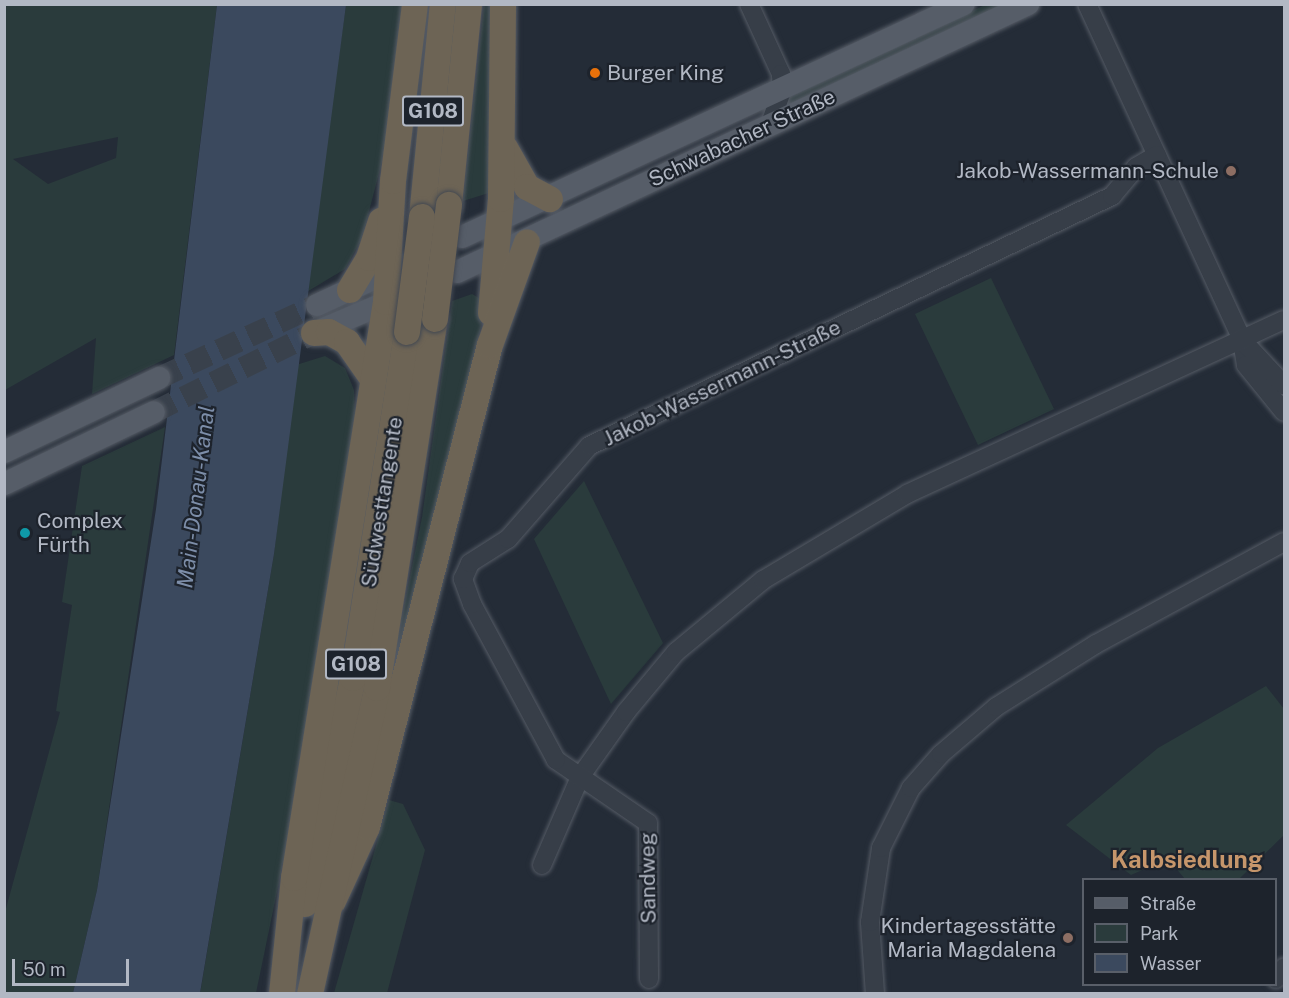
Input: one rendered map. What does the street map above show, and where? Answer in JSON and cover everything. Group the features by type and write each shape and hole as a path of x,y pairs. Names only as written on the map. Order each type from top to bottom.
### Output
{"highway":[{"path":"283,993 294,878 330,675 370,375 394,299 393,181 415,4"},
{"name":"Südwesttangente","path":"283,993 354,678 407,332 422,217 444,4"},
{"name":"Südwesttangente","path":"310,993 333,901 377,688 435,319 469,4"},
{"path":"490,345 502,141 503,4"},
{"path":"502,141 527,187 550,199"},
{"path":"350,290 369,258 393,181"},
{"path":"333,901 367,827 490,345 527,242"},
{"path":"314,333 329,332 347,342 370,375"}],"main road":[{"name":"Schwabacher Straße","path":"462,237 550,199 964,4"},
{"name":"Schwabacher Straße","path":"457,272 527,242 770,124 1028,4"},
{"path":"317,305 395,268"},
{"path":"314,333 394,299"},
{"path":"4,452 159,378"},
{"path":"4,484 154,412"}],"street":[{"path":"749,4 781,74 782,91 770,124"},
{"path":"1087,4 1242,340 1252,376 1284,412"},
{"name":"Jakob-Wassermann-Straße","path":"580,777 556,760 531,719 472,604 463,579 470,563 508,539 589,446 1112,196 1136,167 1157,155"},
{"path":"542,866 580,777 676,651 771,575 907,494 1284,320"},
{"path":"1242,340 1284,385"},
{"path":"875,993 870,922 881,848 912,788 941,754 996,708 1096,644 1284,542"},
{"name":"Sandweg","path":"580,777 648,823 649,979"}],"green space":[{"path":"5,5 217,5 174,355 92,394 96,338 5,390","holes":["118,137 116,158 48,184 13,159"]},
{"path":"346,5 403,5 384,154 362,238 345,269 305,293"},
{"path":"484,5 491,5 492,192 463,201"},
{"path":"985,5 1009,5 783,112 790,97"},
{"path":"991,278 1054,409 978,445 915,314"},
{"path":"472,294 479,298 481,327 374,757 422,517 452,301"},
{"path":"325,356 345,368 354,390 355,414 301,776 256,993 200,994 274,554 296,365"},
{"path":"165,427 97,890 73,993 5,994 5,912 60,712 56,711 72,605 62,602 82,466"},
{"path":"584,481 663,643 611,704 534,539"},
{"path":"1266,686 1284,709 1284,835 1240,878 1184,878 1168,859 1131,875 1066,825 1158,748"},
{"path":"389,800 403,804 425,850 387,993 334,993"}],"water":[{"name":"Main-Donau-Kanal","path":"217,5 346,5 274,554 200,993 73,993 97,890 156,509"}],"tunnel":[{"path":"159,378 317,305"},
{"path":"154,412 314,333"}],"place":[{"name":"Burger King","path":"595,73"},
{"name":"Jakob-Wassermann-Schule","path":"1231,171"},
{"name":"Complex Fürth","path":"25,533"},
{"name":"Kindertagesstätte Maria Magdalena","path":"1068,938"}],"district":[{"name":"Kalbsiedlung","path":"1187,860"}]}
